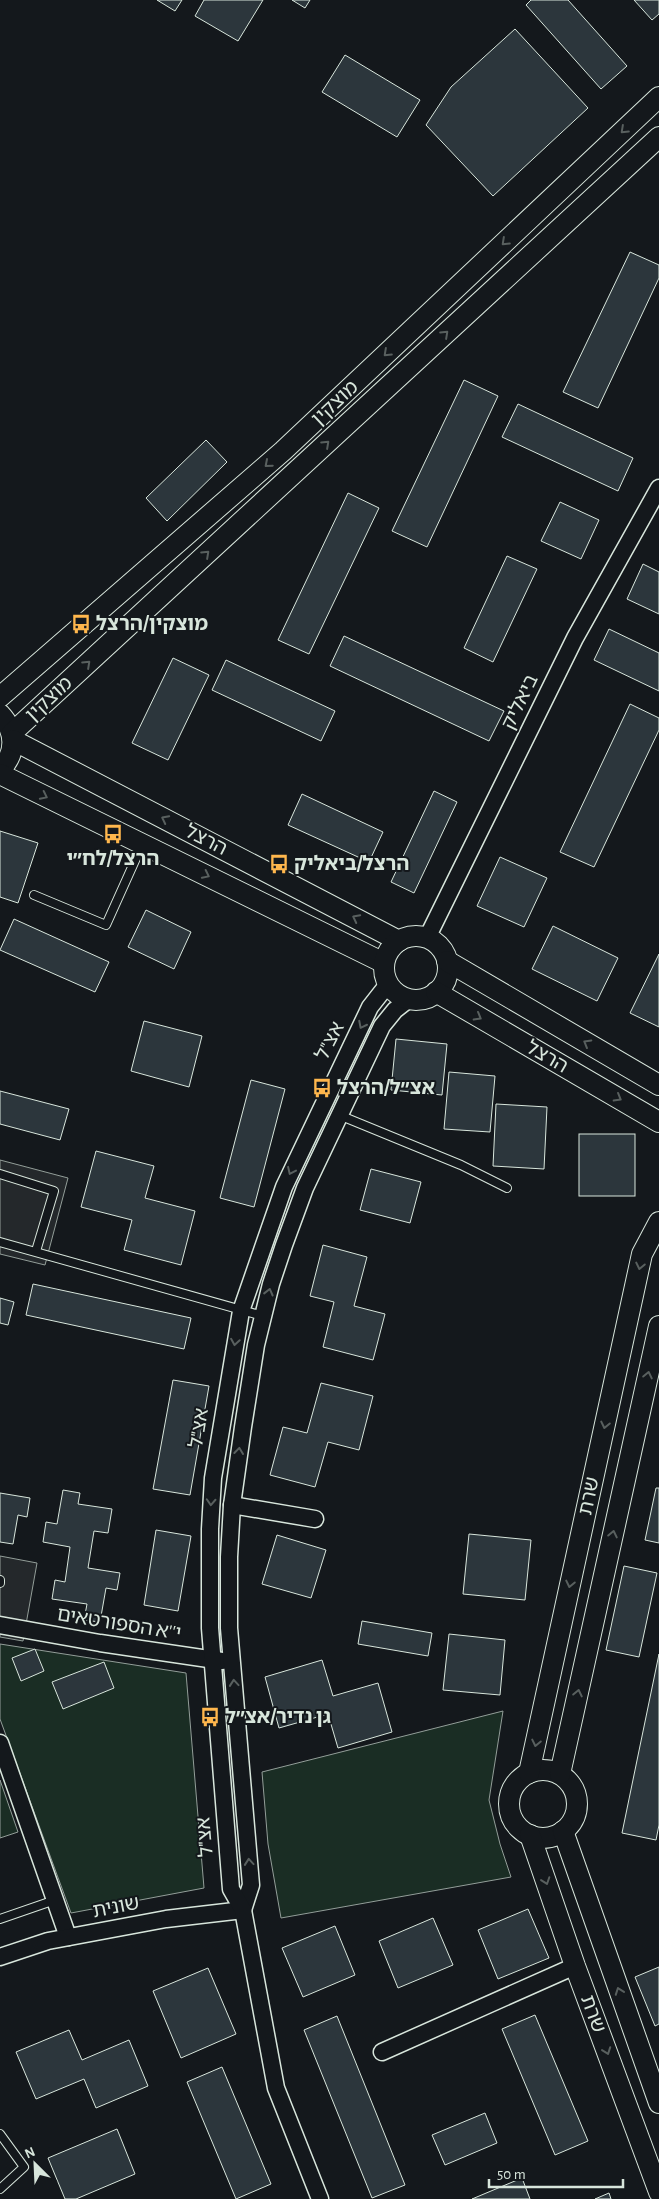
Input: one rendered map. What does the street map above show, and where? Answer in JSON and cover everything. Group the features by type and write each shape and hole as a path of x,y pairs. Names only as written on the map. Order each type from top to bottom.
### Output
{"street":[{"name":"מוצקין","path":"0,697 284,451 659,97"},
{"name":"מוצקין","path":"13,736 659,137"},
{"name":"ביאליק","path":"427,938 575,638 659,488"},
{"path":"0,714 7,722 13,736 12,752 6,764 0,770"},
{"name":"הרצל","path":"13,736 399,941"},
{"name":"הרצל","path":"0,774 384,963"},
{"path":"418,936 427,938 440,947 447,962 446,978 436,992 423,999 408,999 394,991 388,984 384,974 384,963 389,950 399,941 418,936"},
{"name":"הרצל","path":"447,962 659,1085"},
{"name":"אצ\"ל","path":"320,2199 276,2088 243,1910 231,1889 210,1628 210,1529 213,1478 240,1311 284,1187 332,1082 370,1007 388,984"},
{"name":"הרצל","path":"436,992 659,1122"},
{"name":"אצ\"ל","path":"243,1910 251,1884 229,1628 229,1557 232,1505 242,1427 271,1284 304,1188 382,1026 408,999"},
{"name":"שרת","path":"529,1773 642,1254 659,1222"},
{"name":"שרת","path":"560,1774 659,1326"},
{"path":"232,1505 315,1519"},
{"name":"י''א הספורטאים","path":"0,1625 100,1643 212,1660 232,1661"},
{"path":"0,1743 68,1937"},
{"path":"539,1770 550,1770 560,1774 575,1791 577,1802 573,1818 563,1831 553,1836 541,1838 530,1835 521,1829 514,1820 510,1810 513,1788 529,1773 539,1770"},
{"name":"שרת","path":"563,1831 659,2103"},
{"name":"שרת","path":"530,1835 575,1966 659,2192"},
{"name":"שונית","path":"0,1957 48,1941 68,1937 166,1919 243,1910"},
{"path":"382,2052 575,1966"}],"lane":[{"path":"34,895 106,925 143,844"},
{"path":"339,1115 461,1165 507,1188"},
{"path":"0,1174 54,1191 36,1251"},
{"path":"0,1242 263,1316"},
{"path":"0,1919 55,1900"},
{"path":"0,2134 24,2167 0,2189"}],"green space":[{"path":"0,1644 186,1673 204,1888 71,1913 0,1719"},
{"path":"503,1711 489,1800 500,1844 511,1877 281,1918 268,1844 262,1772"},
{"path":"0,1780 18,1832 0,1838"}],"shaded area":[{"path":"0,1160 68,1178 45,1265 0,1254"},
{"path":"0,1556 37,1563 23,1641 0,1637"}],"building":[{"path":"157,0 182,0 175,11"},
{"path":"204,0 263,0 238,41 195,16"},
{"path":"292,0 310,0 305,8"},
{"path":"531,0 568,0 627,66 601,89 526,5"},
{"path":"634,0 659,0 659,14 652,20"},
{"path":"515,29 588,108 493,196 426,125 451,87"},
{"path":"345,55 420,100 397,137 322,92"},
{"path":"630,252 659,265 659,278 598,408 563,392"},
{"path":"464,380 498,396 427,547 392,531"},
{"path":"518,404 633,458 618,491 502,437"},
{"path":"206,440 227,462 167,521 146,498"},
{"path":"348,493 379,508 309,654 278,640"},
{"path":"560,502 599,520 581,559 541,541"},
{"path":"507,556 537,569 493,662 464,648"},
{"path":"643,564 659,572 659,614 627,599"},
{"path":"609,629 659,653 659,691 594,660"},
{"path":"344,636 504,711 489,741 330,666"},
{"path":"173,658 209,675 168,760 132,743"},
{"path":"226,660 335,711 321,741 212,690"},
{"path":"630,704 659,718 659,730 594,867 560,852"},
{"path":"434,791 457,802 414,893 391,882"},
{"path":"302,794 383,832 369,862 288,825"},
{"path":"0,831 38,843 18,903 0,897"},
{"path":"500,857 547,878 524,927 477,906"},
{"path":"146,910 191,932 174,969 128,947"},
{"path":"14,919 109,962 95,992 0,950"},
{"path":"553,926 618,958 597,1001 532,969"},
{"path":"659,954 659,1027 630,1013"},
{"path":"144,1021 202,1036 189,1087 131,1071"},
{"path":"396,1039 447,1044 442,1095 391,1090"},
{"path":"449,1072 495,1076 490,1132 444,1129"},
{"path":"251,1080 285,1089 254,1207 220,1198"},
{"path":"0,1091 69,1109 60,1140 0,1124"},
{"path":"496,1104 547,1107 544,1169 493,1166"},
{"path":"579,1134 635,1134 635,1196 579,1196"},
{"path":"96,1151 154,1166 145,1198 195,1211 181,1265 124,1250 132,1220 81,1207"},
{"path":"371,1169 421,1182 410,1223 360,1210"},
{"path":"323,1245 367,1257 354,1306 385,1314 373,1360 323,1347 334,1302 310,1296"},
{"path":"33,1284 191,1318 184,1349 26,1315"},
{"path":"0,1298 14,1302 8,1325 0,1323"},
{"path":"173,1380 209,1386 190,1495 153,1489"},
{"path":"321,1383 373,1396 359,1450 328,1442 315,1487 270,1475 283,1427 307,1433"},
{"path":"656,1488 659,1488 659,1543 645,1540"},
{"path":"63,1490 80,1493 78,1504 112,1509 108,1533 94,1531 88,1568 120,1573 117,1590 106,1588 100,1622 84,1620 87,1604 52,1599 55,1580 65,1582 70,1547 43,1542 46,1522 57,1524"},
{"path":"0,1493 30,1498 27,1517 18,1515 13,1544 0,1542"},
{"path":"156,1530 191,1536 178,1611 144,1605"},
{"path":"469,1534 531,1540 525,1600 463,1594"},
{"path":"277,1535 326,1550 311,1598 262,1584"},
{"path":"624,1566 657,1573 639,1657 606,1650"},
{"path":"362,1621 432,1633 428,1656 358,1644"},
{"path":"449,1634 505,1640 500,1695 443,1690"},
{"path":"35,1649 44,1671 21,1681 12,1658"},
{"path":"659,1654 659,1825 656,1840 622,1833"},
{"path":"322,1660 333,1696 378,1683 392,1732 338,1748 328,1714 279,1728 265,1677"},
{"path":"104,1662 114,1688 63,1709 52,1682"},
{"path":"528,1909 549,1958 498,1979 478,1930"},
{"path":"433,1918 453,1965 398,1988 379,1941"},
{"path":"335,1926 355,1975 303,1997 282,1948"},
{"path":"659,1967 659,2024 655,2026 635,1977"},
{"path":"208,1968 236,2034 181,2058 153,1991"},
{"path":"535,2015 588,2141 555,2155 502,2029"},
{"path":"337,2016 405,2185 372,2198 304,2030"},
{"path":"69,2030 82,2060 129,2040 148,2086 96,2108 84,2079 36,2099 16,2052"},
{"path":"222,2067 271,2184 236,2199 187,2082"},
{"path":"485,2113 497,2143 445,2165 432,2135"},
{"path":"117,2129 135,2174 76,2199 65,2199 48,2158"},
{"path":"522,2178 530,2199 472,2199"},
{"path":"609,2193 611,2199 595,2199"}],"place":[{"name":"מוצקין/הרצל","path":"81,624"},
{"name":"הרצל/לח״י","path":"113,834"},
{"name":"הרצל/ביאליק","path":"279,864"},
{"name":"אצ״ל/הרצל","path":"322,1088"},
{"name":"גן נדיר/אצ״ל","path":"210,1717"}]}
